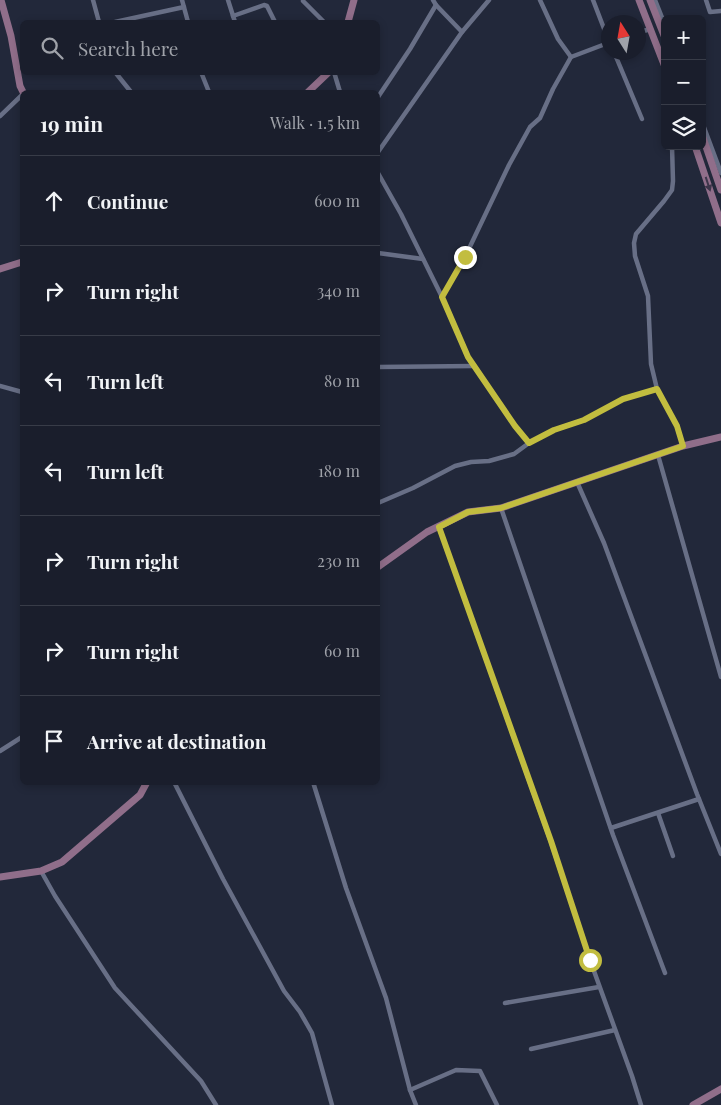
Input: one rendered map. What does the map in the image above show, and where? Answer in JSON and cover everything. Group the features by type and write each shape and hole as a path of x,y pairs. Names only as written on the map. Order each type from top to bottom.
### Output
{"street":[{"path":"1,0 11,36 22,90"},
{"path":"93,0 98,20"},
{"path":"182,0 187,20"},
{"path":"228,0 234,20"},
{"path":"349,20 354,0"},
{"path":"434,0 436,5 462,32"},
{"path":"380,149 462,32 489,0"},
{"path":"540,0 558,39 571,58"},
{"path":"594,0 601,20"},
{"path":"639,0 662,60"},
{"path":"650,0 661,28"},
{"path":"655,0 661,15"},
{"path":"706,0 710,12 721,11"},
{"path":"303,1 322,20"},
{"path":"380,94 436,5"},
{"path":"233,16 267,6 274,20"},
{"path":"125,20 184,8"},
{"path":"646,30 650,29"},
{"path":"442,297 465,257 509,165 530,127 540,118 553,89 571,58 601,46"},
{"path":"617,60 642,119"},
{"path":"118,75 130,90"},
{"path":"202,75 208,90"},
{"path":"310,90 326,75"},
{"path":"335,75 339,90"},
{"path":"0,116 20,97"},
{"path":"706,136 721,190"},
{"path":"706,142 721,173"},
{"path":"710,149 721,155"},
{"path":"672,150 674,181 672,190 636,234 634,256 648,296 651,364 657,389 677,426 683,446"},
{"path":"696,150 721,223"},
{"path":"380,177 401,214 442,297 468,357 515,426 529,443"},
{"path":"380,253 423,260"},
{"path":"0,269 20,263"},
{"path":"380,367 474,366"},
{"path":"0,386 20,391"},
{"path":"380,502 413,488 455,466 471,462 489,461 514,454 529,443 554,430 584,420 623,399 657,389"},
{"path":"380,566 427,532 468,512 501,508 683,446 721,437"},
{"path":"658,456 721,677"},
{"path":"577,482 604,543 721,854"},
{"path":"501,508 611,828 666,973"},
{"path":"439,527 551,841 640,1105"},
{"path":"0,751 20,738"},
{"path":"0,877 41,871 62,862 140,795 145,785"},
{"path":"175,785 222,879 284,991 300,1012 312,1034 332,1105"},
{"path":"314,785 346,888 386,998 410,1090 416,1105"},
{"path":"611,828 699,799"},
{"path":"658,813 673,856"},
{"path":"41,871 54,896 115,988 201,1081 216,1105"},
{"path":"505,1003 599,987"},
{"path":"531,1049 615,1030"},
{"path":"410,1090 456,1070 480,1071 497,1105"},
{"path":"693,1105 721,1089"}],"route":[{"path":"465,257 442,297 468,357 492,394 529,443 554,430 584,420 623,399 657,389 677,426 683,446 501,508 468,512 439,527 551,841 590,960"}]}
